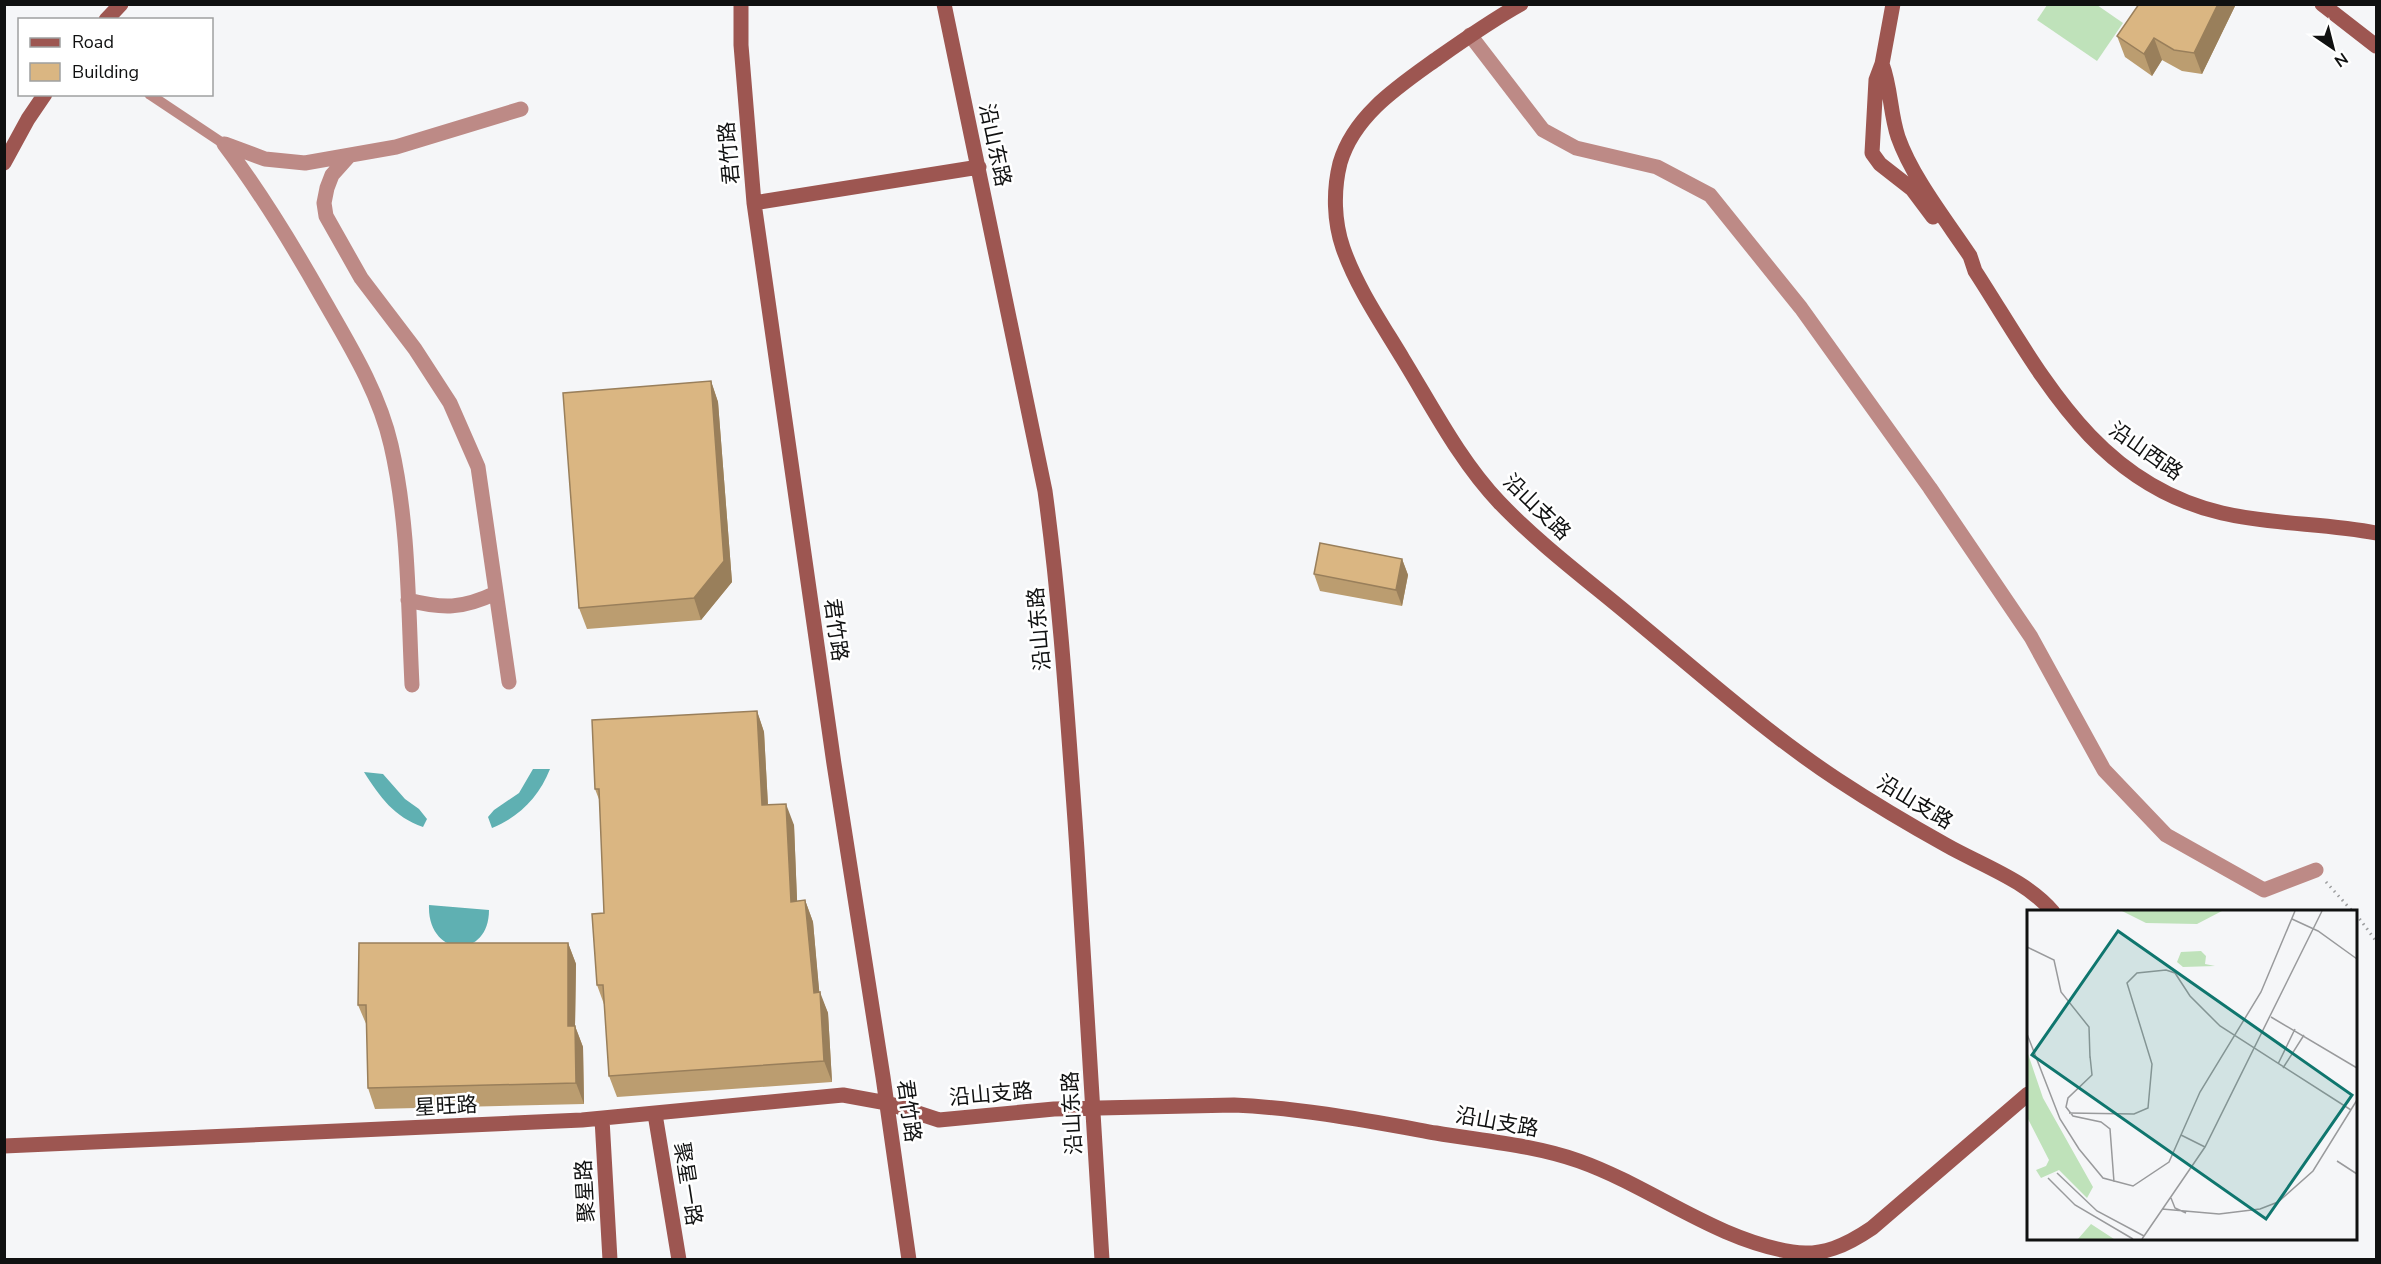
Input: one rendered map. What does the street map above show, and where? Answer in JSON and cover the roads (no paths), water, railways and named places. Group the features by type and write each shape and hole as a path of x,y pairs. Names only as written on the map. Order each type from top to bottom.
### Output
{"street":[{"path":"108,18 121,4"},
{"name":"君竹路","path":"741,4 741,45 754,203 831,741 909,1260"},
{"name":"沿山东路","path":"944,4 1045,491 1054,554 1095,1108 1102,1260"},
{"name":"沿山支路","path":"1521,4 1470,35 1396,89 1364,119 1346,148 1338,174 1335,198 1340,237 1359,284 1459,451 1497,500 1539,541 1780,739 1840,781 1945,845 2029,891 2051,910"},
{"name":"沿山西路","path":"1893,4 1876,80 1872,153 1880,164 1911,189 1963,262 1975,271"},
{"path":"2322,4 2376,46"},
{"path":"1470,35 1543,130 1576,148 1657,166 1710,195 1800,308 1930,488 2031,637 2104,770 2166,835 2264,890 2316,870"},
{"name":"沿山西路","path":"1881,64 1887,79 1895,126 1904,152 1970,256 1975,271 2071,416 2100,447 2136,475 2184,502 2224,514 2376,533"},
{"path":"4,163 44,96"},
{"path":"224,144 257,157 305,163 407,144 521,109"},
{"path":"224,144 263,197 297,253 354,351 377,401 391,444 403,514 412,685"},
{"path":"1880,164 1895,166 1901,160 1904,152"},
{"path":"349,156 332,175 327,188 324,203 326,216 361,278 415,349 450,403 478,467 509,682"},
{"path":"754,203 979,166"},
{"path":"408,600 453,608 476,602 496,593"},
{"name":"星旺路","path":"4,1146 602,1119 843,1095 887,1103"},
{"name":"沿山支路","path":"887,1103 939,1120 1054,1109 1234,1105 1296,1109 1513,1146 1578,1161 1623,1180 1725,1232 1773,1248 1812,1254 1835,1249 1855,1240 1872,1228 2027,1095"},
{"name":"聚星一路","path":"655,1114 679,1260"},
{"name":"聚星路","path":"602,1119 610,1260"}],"lane":[{"path":"152,96 224,144"}],"water":[{"path":"533,769 550,769 540,788 527,805 511,818 492,828 488,817 494,810 519,793"},
{"path":"364,772 383,774 427,819 423,827 396,812 376,790"},
{"path":"429,905 489,910 486,927 479,938 469,945 458,946 447,943 438,935 431,922"}]}
